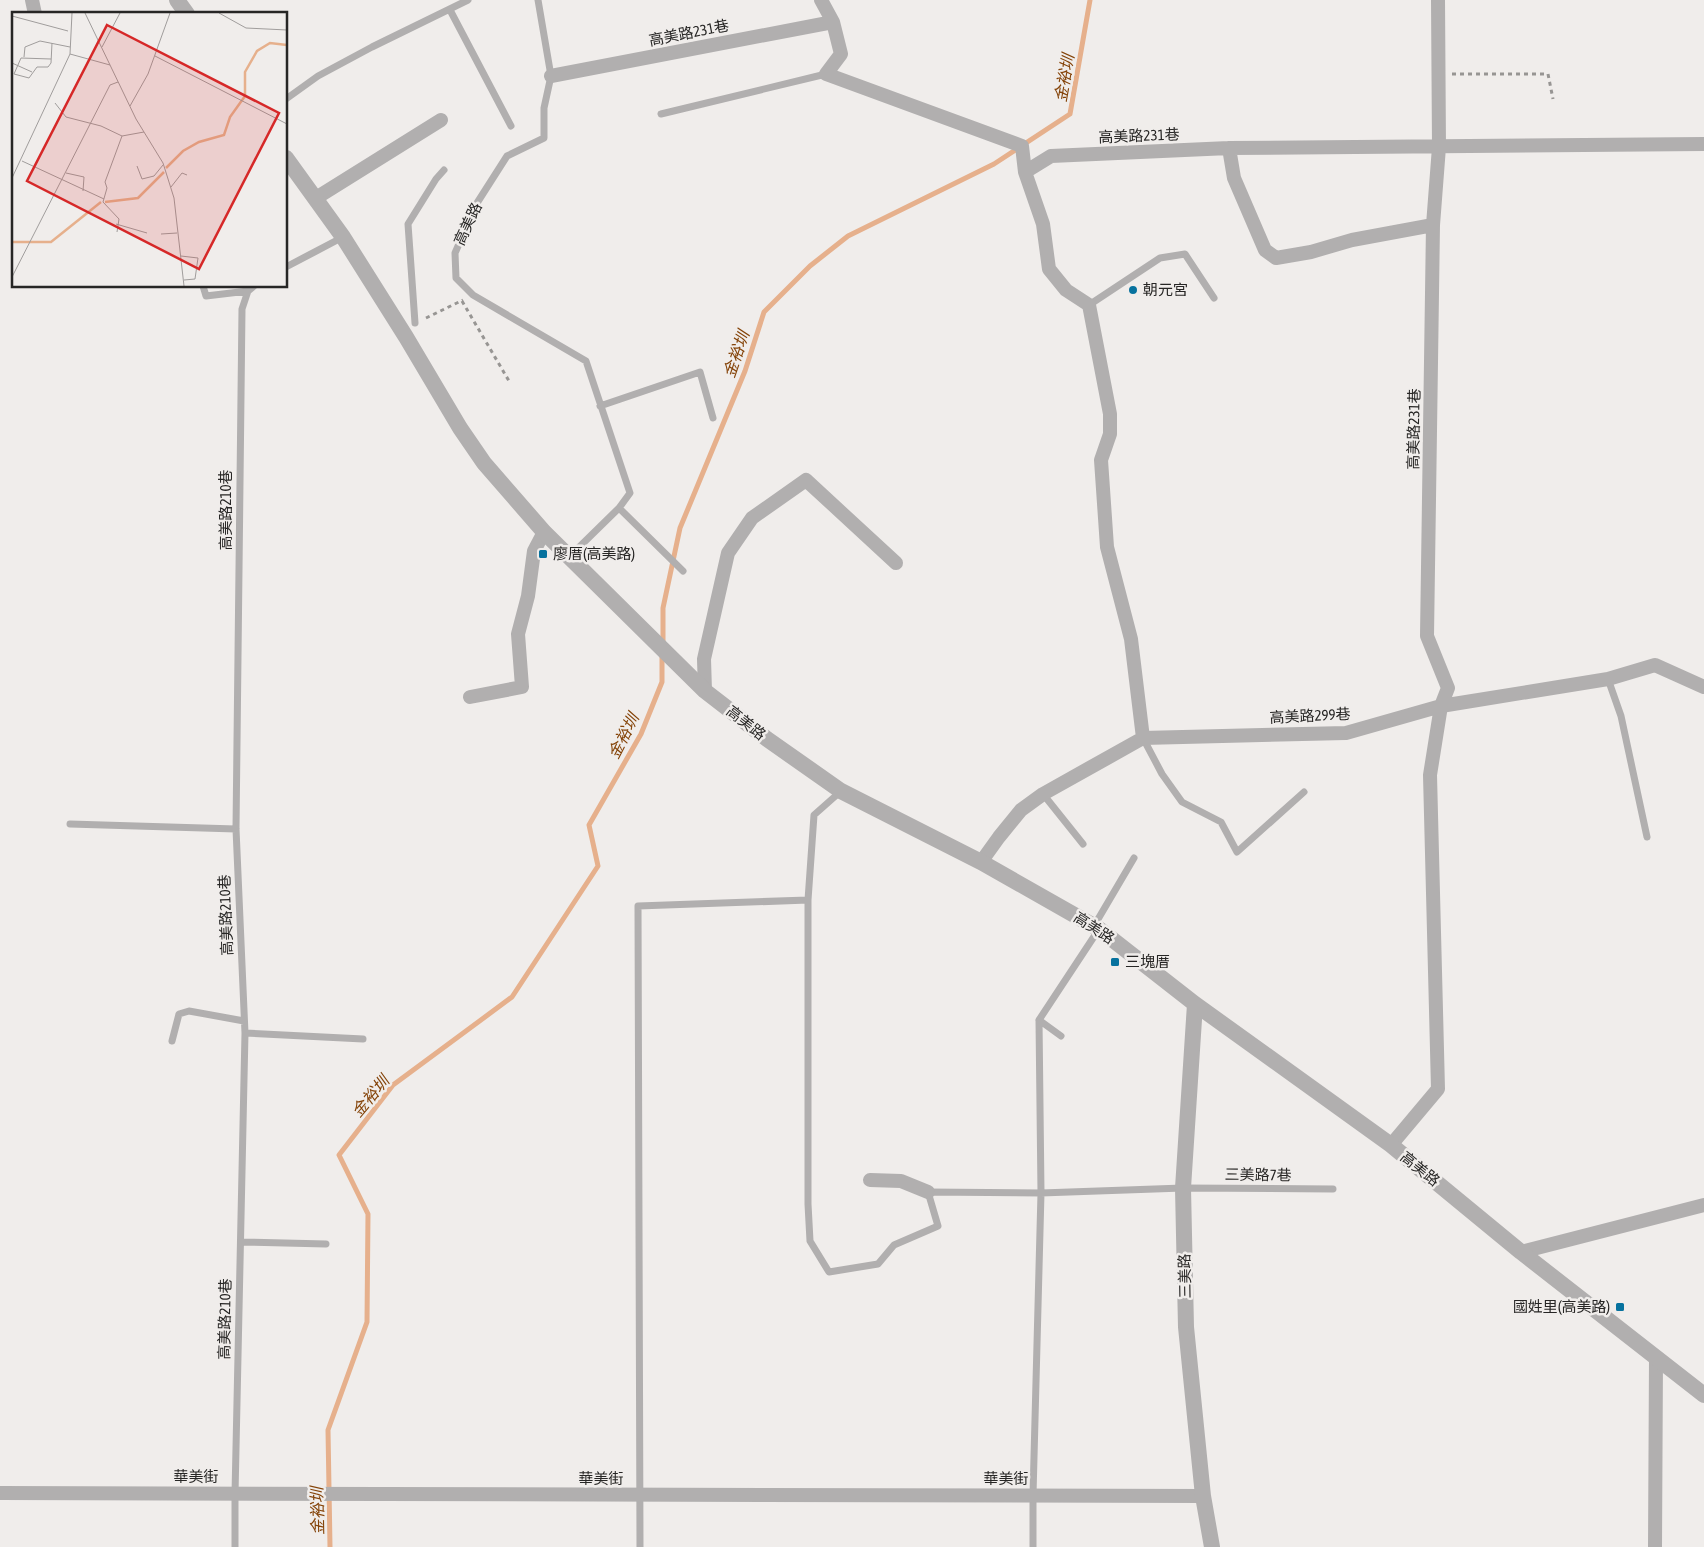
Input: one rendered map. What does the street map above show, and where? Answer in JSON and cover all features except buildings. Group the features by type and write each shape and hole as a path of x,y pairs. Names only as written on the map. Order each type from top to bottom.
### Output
{"street":[{"path":"177,0 185,12"},
{"path":"822,0 833,22 841,54 826,74 1022,146 1025,172 1043,224 1049,268 1066,290 1089,305 1110,414 1110,434 1101,460 1108,547 1131,639 1142,738"},
{"name":"高美路231巷","path":"1391,1145 1438,1089 1430,775 1441,706 1448,688 1427,636 1433,225 1440,147 1438,0"},
{"name":"高美路231巷","path":"551,76 833,22"},
{"path":"316,198 441,120"},
{"name":"高美路231巷","path":"1025,172 1051,156 1229,148 1704,144"},
{"path":"1229,148 1234,178 1265,250 1276,258 1311,252 1352,240 1433,225"},
{"name":"高美路","path":"288,161 343,237 460,428 484,462 544,532 705,691 767,739 841,791 981,862 1097,928 1195,1004 1391,1145 1521,1252 1704,1395"},
{"path":"705,691 704,659 728,553 752,518 806,480 896,563"},
{"path":"470,697 522,687 518,634 528,596 534,550 544,532"},
{"name":"高美路299巷","path":"981,862 1021,810 1043,794 1142,738 1346,733 1441,706 1608,679 1656,665 1704,687"},
{"name":"三美路","path":"1195,1004 1183,1188 1186,1327 1203,1496 1212,1547"},
{"path":"870,1180 901,1180 928,1192"},
{"path":"1521,1252 1704,1205"},
{"path":"1654,1547 1656,1358"},
{"name":"華美街","path":"0,1493 1203,1496"}],"lane":[{"path":"288,98 318,76 468,0"},
{"name":"高美路","path":"538,0 551,76 544,108 544,138 507,156 477,203 455,253 456,278 472,295 586,361 630,493 619,508 570,557"},
{"path":"450,10 511,126"},
{"path":"661,114 826,74"},
{"path":"415,323 408,224 436,179 444,170"},
{"path":"288,266 343,237"},
{"path":"1089,305 1160,258 1185,254 1214,298"},
{"path":"204,288 206,296 251,289"},
{"name":"高美路210巷","path":"235,1547 245,1033 236,829 242,309 251,289"},
{"path":"600,406 700,372 713,418"},
{"path":"619,508 683,570"},
{"path":"1608,679 1622,716 1647,837"},
{"path":"1142,738 1162,774 1182,802 1221,822 1237,852 1304,792"},
{"path":"841,791 814,815 808,900 808,1204 810,1241 829,1272 878,1264 894,1245 938,1226 928,1192"},
{"path":"1043,794 1083,844"},
{"path":"70,824 236,829"},
{"path":"1033,1547 1041,1193 1039,1020 1097,928 1134,858"},
{"path":"640,1547 638,906 808,900"},
{"path":"172,1041 179,1014 189,1012 244,1021"},
{"path":"1039,1020 1061,1036"},
{"path":"245,1033 363,1039"},
{"name":"三美路7巷","path":"928,1192 1041,1193 1183,1188 1333,1189"},
{"path":"241,1242 326,1244"}],"path":[{"path":"1439,74 1548,74 1553,99"},
{"path":"415,323 472,295"},
{"path":"461,301 509,381"}],"waterway":[{"name":"金裕圳","path":"663,644 663,608 680,528 745,371 764,312 810,266 848,236 994,164 1070,114 1090,0"},
{"name":"金裕圳","path":"330,1547 328,1430 367,1322 368,1214 339,1155 393,1085 512,997 598,866 589,825 641,734 662,682 662,655"}],"place":[{"name":"朝元宮","path":"1133,290"},
{"name":"廖厝(高美路)","path":"543,554"},
{"name":"三塊厝","path":"1115,962"},
{"name":"國姓里(高美路)","path":"1620,1307"}]}
